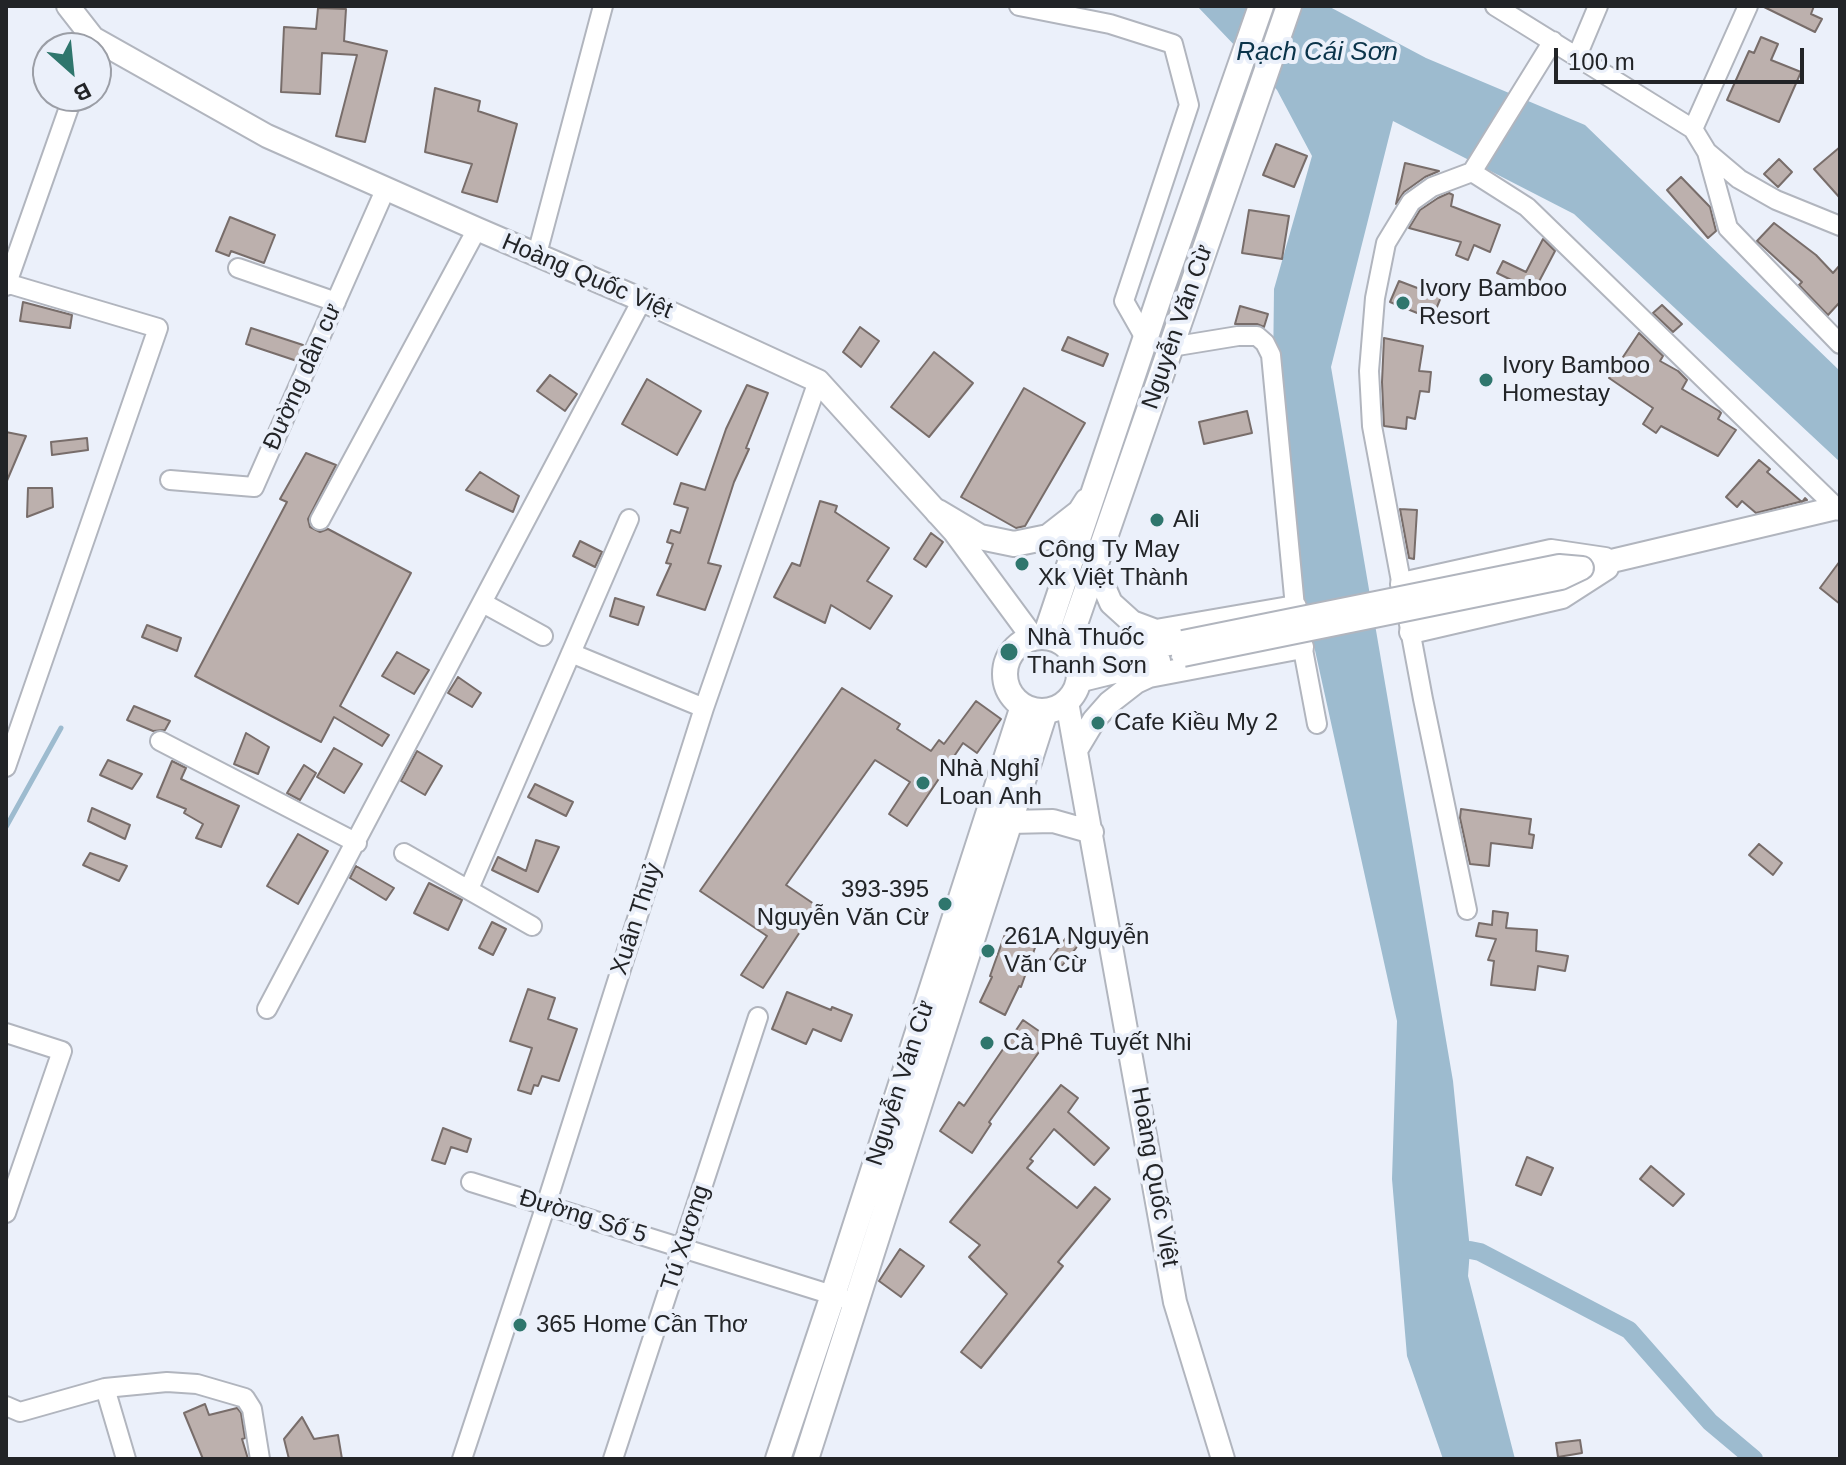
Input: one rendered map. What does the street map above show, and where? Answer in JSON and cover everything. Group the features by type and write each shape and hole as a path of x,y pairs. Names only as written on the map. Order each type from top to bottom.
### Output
{"main road":[{"name":"Nguyễn Văn Cừ","path":"1061,661 1094,493 1261,6"},
{"name":"Nguyễn Văn Cừ","path":"1061,661 1289,6"},
{"path":"938,512 980,537 1014,544 1048,537 1080,512 1094,493"},
{"path":"1013,651 1061,661 1034,709 1012,697 1004,674 1013,651"},
{"name":"Nguyễn Văn Cừ","path":"778,1459 844,1299 1010,822 1034,709"},
{"name":"Nguyễn Văn Cừ","path":"806,1459 844,1299 1034,709"}],"street":[{"name":"Hoàng Quốc Việt","path":"68,6 85,32"},
{"path":"537,254 603,6"},
{"path":"1019,6 1110,24 1173,44 1189,105 1124,301 1145,338"},
{"path":"1495,6 1693,129 1707,152 1728,228 1840,344"},
{"path":"1577,56 1598,6"},
{"path":"1693,129 1748,6"},
{"path":"1467,910 1372,426 1369,371 1375,298 1386,243 1411,202 1432,187 1472,172 1553,41"},
{"name":"Hoàng Quốc Việt","path":"112,54 267,136 642,300 818,381 938,512 1061,661 1175,1302 1223,1459"},
{"path":"6,767 158,328 6,284 67,112"},
{"path":"1707,152 1739,179 1776,200 1840,226"},
{"path":"1472,172 1527,207 1838,510"},
{"name":"Đường dân cư","path":"170,480 254,487 386,188"},
{"path":"320,520 477,229"},
{"path":"238,268 336,302"},
{"path":"267,1009 642,300"},
{"path":"1171,347 1238,336 1257,336 1271,355 1295,607 1317,724"},
{"name":"Xuân Thuỷ","path":"462,1459 704,708 818,381"},
{"path":"1061,661 1183,648 1559,566 1582,568 1618,561 1838,510"},
{"path":"469,889 629,519"},
{"path":"1402,584 1551,551 1618,561"},
{"path":"1411,632 1562,597 1618,561"},
{"path":"1095,566 1111,603 1132,622 1156,631 1295,607"},
{"path":"483,603 543,636"},
{"path":"1076,750 1109,703 1149,676 1302,647"},
{"path":"571,653 704,708"},
{"path":"160,741 357,843"},
{"path":"1010,822 1053,821 1092,832"},
{"path":"404,853 532,926"},
{"name":"Tú Xương","path":"613,1459 758,1017"},
{"path":"6,1033 62,1051 6,1213"},
{"name":"Đường Số 5","path":"471,1182 844,1299"},
{"path":"6,1406 20,1412 105,1388 167,1382 197,1384 245,1398 252,1409 260,1459"},
{"path":"105,1388 126,1459"}],"water":[{"name":"Rạch Cái Sơn","path":"1191,6 1328,6 1426,58 1585,125 1840,371 1840,462 1574,214 1393,121 1331,367 1453,1081 1470,1250 1468,1276 1515,1459 1443,1459 1407,1356 1392,1179 1397,1021 1272,456 1274,289 1312,156 1277,90 1198,7"}],"building":[{"path":"1762,6 1814,6 1811,14 1822,19 1815,32"},
{"path":"318,8 346,9 344,41 387,51 365,142 336,136 357,55 322,53 320,94 281,92 284,27 316,29"},
{"path":"1761,37 1778,44 1771,60 1801,72 1779,122 1727,100 1749,51 1754,53"},
{"path":"435,88 480,101 478,111 517,124 497,202 462,192 472,164 425,152"},
{"path":"1276,144 1307,156 1294,187 1263,175"},
{"path":"1840,147 1840,198 1814,169"},
{"path":"1779,159 1792,172 1778,187 1764,174"},
{"path":"1405,163 1439,171 1404,192 1396,204"},
{"path":"1681,177 1710,207 1716,231 1708,238 1667,190"},
{"path":"1449,193 1453,195 1451,206 1500,225 1490,252 1474,245 1468,260 1456,255 1461,242 1409,228 1420,210"},
{"path":"1249,210 1289,216 1282,259 1242,253"},
{"path":"230,217 275,235 264,263 231,251 229,256 216,251"},
{"path":"1774,223 1816,255 1833,273 1840,265 1840,302 1828,315 1799,285 1802,282 1757,241"},
{"path":"1543,239 1555,251 1534,291 1497,273 1503,261 1526,272"},
{"path":"1399,281 1441,297 1432,319 1390,302"},
{"path":"23,302 72,315 70,328 20,321"},
{"path":"1662,305 1682,324 1673,332 1653,313"},
{"path":"1240,306 1268,314 1264,327 1235,324"},
{"path":"860,327 879,341 861,367 843,352"},
{"path":"251,328 303,345 297,361 246,344"},
{"path":"1639,333 1663,356 1660,361 1687,380 1682,389 1719,411 1718,419 1736,430 1718,456 1661,426 1656,433 1643,424 1653,408 1609,378"},
{"path":"1068,337 1108,354 1103,366 1062,350"},
{"path":"1384,338 1423,346 1419,371 1431,372 1429,392 1420,391 1415,419 1407,417 1406,429 1384,426"},
{"path":"934,352 973,383 929,437 891,407"},
{"path":"550,375 577,394 565,411 537,391"},
{"path":"647,379 701,411 677,455 622,424"},
{"path":"747,385 768,393 734,482 708,563 721,566 705,610 657,595 671,564 666,563 673,544 667,542 671,530 680,533 688,508 674,504 681,483 705,490 726,429"},
{"path":"1024,388 1085,423 1025,526 1016,528 961,497"},
{"path":"1247,411 1252,433 1204,444 1199,422"},
{"path":"6,432 26,436 6,483"},
{"path":"87,438 88,450 52,455 51,442"},
{"path":"306,453 336,465 308,519 310,527 320,532 328,529 411,573 340,706 389,735 382,746 334,717 321,742 195,676 287,502 280,499"},
{"path":"1759,460 1770,469 1767,472 1801,501 1756,513 1742,501 1737,507 1726,497"},
{"path":"480,472 519,496 513,512 466,490"},
{"path":"28,488 52,488 53,507 27,517"},
{"path":"820,501 837,506 835,512 889,548 867,581 892,596 870,629 831,605 825,623 774,597 792,563 800,566"},
{"path":"1400,509 1417,510 1414,559 1409,558"},
{"path":"931,533 943,542 926,567 914,559"},
{"path":"580,541 602,552 595,567 573,556"},
{"path":"1840,561 1840,604 1820,588"},
{"path":"615,598 644,607 638,625 610,616"},
{"path":"147,625 181,638 177,651 142,637"},
{"path":"397,652 429,670 414,694 382,676"},
{"path":"458,677 481,693 472,707 448,693"},
{"path":"842,688 900,724 897,729 931,751 939,740 944,744 976,701 1001,719 977,753 963,743 907,826 889,814 910,782 875,760 786,885 817,906 763,988 741,975 767,936 700,891"},
{"path":"134,706 170,721 165,730 153,731 127,720"},
{"path":"246,733 269,747 258,774 234,764"},
{"path":"334,748 362,764 344,793 317,777"},
{"path":"417,751 442,766 425,795 401,781"},
{"path":"108,760 142,774 132,789 100,775"},
{"path":"172,761 186,768 181,779 239,806 221,847 196,838 203,824 184,813 186,809 157,797"},
{"path":"304,765 316,773 300,800 287,793"},
{"path":"535,784 573,802 566,816 528,797"},
{"path":"92,808 130,825 125,839 88,821"},
{"path":"1461,809 1531,819 1529,834 1534,835 1532,848 1491,843 1489,866 1470,864 1460,818"},
{"path":"298,834 328,851 298,904 267,886"},
{"path":"536,840 559,847 538,892 492,870 498,857 526,871"},
{"path":"1759,844 1782,863 1773,875 1749,855"},
{"path":"90,853 127,866 119,881 83,865"},
{"path":"356,866 394,888 386,900 350,878"},
{"path":"429,883 462,900 448,930 414,913"},
{"path":"1493,911 1508,913 1506,928 1537,930 1536,951 1568,956 1565,971 1538,966 1535,990 1491,985 1494,961 1488,960 1496,939 1476,936 1479,923 1492,925"},
{"path":"492,922 506,929 493,955 479,948"},
{"path":"1005,934 1036,945 1021,987 1005,1015 980,1002 992,977"},
{"path":"1068,935 1080,943 1061,967 1050,959"},
{"path":"528,989 555,998 548,1019 577,1029 559,1081 542,1076 531,1094 518,1090 532,1048 510,1041"},
{"path":"787,992 852,1015 841,1041 813,1029 806,1044 772,1029"},
{"path":"1023,1020 1049,1038 989,1122 991,1124 972,1153 940,1131 959,1102 964,1106"},
{"path":"1061,1085 1078,1098 1068,1112 1109,1148 1094,1165 1054,1129 1030,1159 1033,1161 1027,1168 1077,1208 1095,1187 1110,1199 1058,1262 1063,1266 981,1368 961,1352 1007,1294 969,1257 980,1245 950,1222"},
{"path":"443,1128 471,1139 467,1152 451,1147 445,1164 432,1160"},
{"path":"1527,1157 1553,1168 1541,1195 1516,1185"},
{"path":"1651,1166 1684,1194 1673,1206 1640,1179"},
{"path":"900,1249 924,1266 901,1297 879,1281"},
{"path":"205,1404 209,1415 237,1408 241,1413 245,1438 242,1439 248,1459 203,1459 184,1413"},
{"path":"302,1417 314,1439 338,1435 342,1459 289,1459 284,1439"},
{"path":"1580,1440 1582,1453 1558,1457 1556,1443"}],"waterway":[{"path":"6,827 61,728"},
{"path":"1470,1250 1480,1252 1629,1330 1710,1422 1754,1459"}],"place":[{"name":"Ivory Bamboo Resort","path":"1403,303"},
{"name":"Ivory Bamboo Homestay","path":"1486,380"},
{"name":"Ali","path":"1157,520"},
{"name":"Công Ty May Xk Việt Thành","path":"1022,564"},
{"name":"Nhà Thuốc Thanh Sơn","path":"1009,652"},
{"name":"Cafe Kiều My 2","path":"1098,723"},
{"name":"Nhà Nghỉ Loan Anh","path":"923,783"},
{"name":"393-395 Nguyễn Văn Cừ","path":"945,904"},
{"name":"261A Nguyễn Văn Cừ","path":"988,951"},
{"name":"Cà Phê Tuyết Nhi","path":"987,1043"},
{"name":"365 Home Cần Thơ","path":"520,1325"}]}
